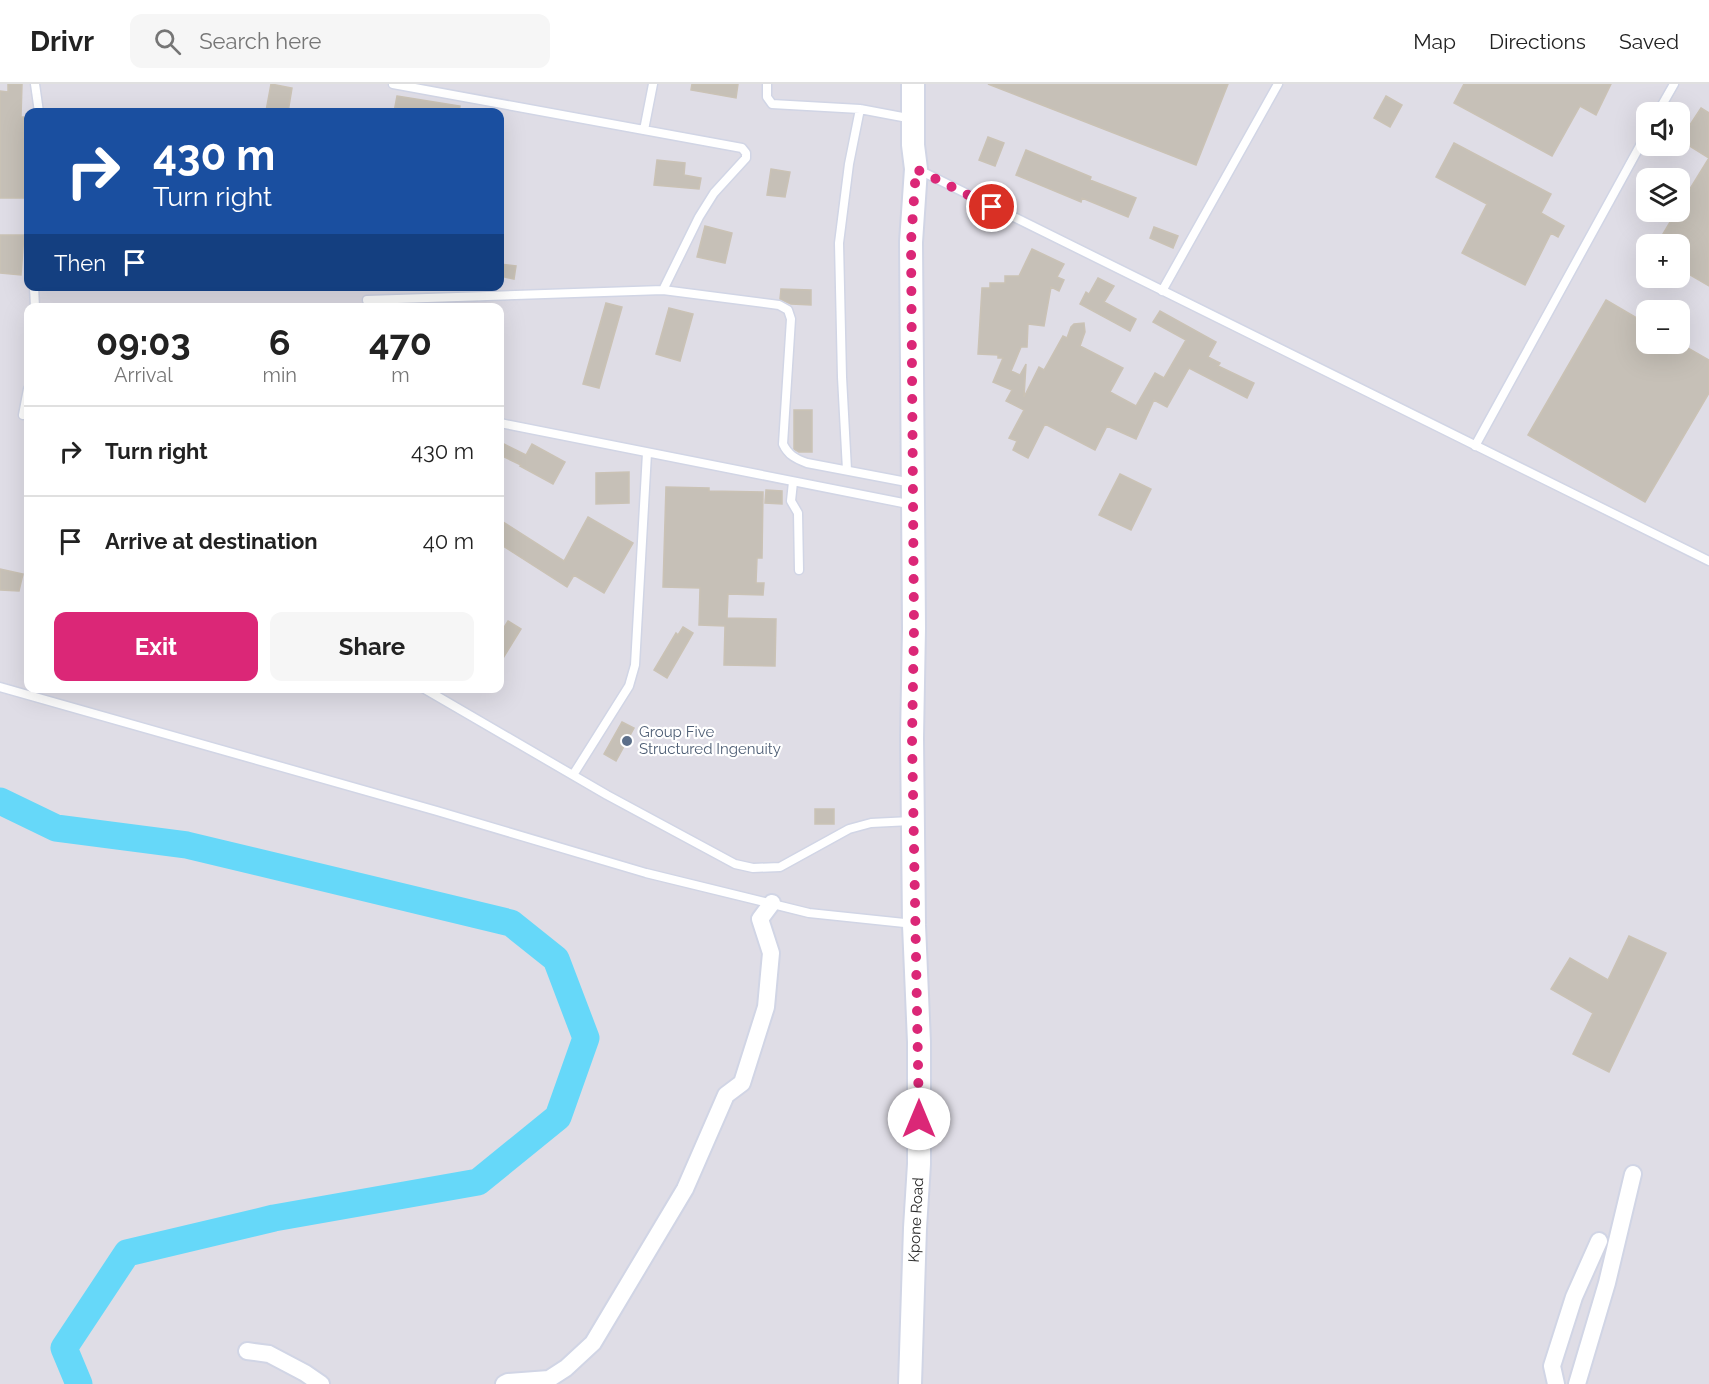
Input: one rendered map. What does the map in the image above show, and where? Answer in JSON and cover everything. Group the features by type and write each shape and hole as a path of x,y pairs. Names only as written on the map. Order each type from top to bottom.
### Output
{"main road":[{"name":"Kpone Road","path":"910,1384 919,1164 919,1042 914,925 912,738 914,628 911,242 916,169 913,145 913,84"}],"street":[{"path":"504,1384 549,1379 566,1368 593,1343 685,1189 726,1095 742,1083 766,1007 771,953 760,919 772,903"},
{"path":"1577,1384 1607,1283 1633,1174"},
{"path":"1557,1384 1552,1366 1574,1297 1599,1241"},
{"path":"246,1351 269,1354 321,1384"}],"lane":[{"path":"35,84 38,108"},
{"path":"393,84 742,148 746,153 746,158 714,193 663,290"},
{"path":"644,130 653,84"},
{"path":"767,84 767,97 772,104 860,110 914,119"},
{"path":"1162,291 1278,84"},
{"path":"1664,102 1674,84"},
{"path":"847,470 839,243 846,184 860,110"},
{"path":"1474,446 1636,153"},
{"path":"916,169 1709,561"},
{"path":"367,300 663,290 779,305 788,310 792,319 783,444 786,451 800,460 847,470 913,494"},
{"path":"23,416 24,411"},
{"path":"504,424 793,482 913,494"},
{"path":"573,775 629,686 635,665 647,453"},
{"path":"793,482 791,501 798,513 799,570"},
{"path":"0,687 646,873 809,913 914,925"},
{"path":"432,693 573,775 735,864 753,868 780,867 849,829 871,824 913,821"}],"shaded area":[{"path":"0,84 1709,84 1709,1384 0,1384"}],"building":[{"path":"8,84 22,84 24,198 0,198 0,91 8,92"},
{"path":"271,84 292,88 289,108 267,108"},
{"path":"692,84 738,84 736,98 691,90"},
{"path":"988,84 1228,84 1196,165"},
{"path":"1464,84 1611,84 1596,115 1580,106 1552,156 1454,103"},
{"path":"397,96 460,106 460,108 395,108"},
{"path":"1386,96 1402,105 1390,127 1374,118"},
{"path":"1701,108 1709,113 1709,158 1690,146 1690,125"},
{"path":"988,137 1004,143 995,166 979,160"},
{"path":"1454,143 1551,194 1541,213 1564,226 1558,237 1551,233 1525,285 1462,253 1487,204 1436,177"},
{"path":"1026,150 1091,177 1090,180 1136,198 1128,217 1082,198 1081,202 1016,175"},
{"path":"1709,158 1709,286 1690,275 1690,234 1663,234 1670,222 1690,222 1690,189"},
{"path":"657,160 685,163 684,175 701,178 699,189 654,185"},
{"path":"771,169 790,172 785,197 767,195"},
{"path":"705,226 732,233 725,263 697,257"},
{"path":"1154,227 1178,236 1173,248 1150,238"},
{"path":"0,235 24,235 21,275 0,273"},
{"path":"1032,249 1064,264 1057,277 1064,280 1059,291 1051,287 1044,326 1028,324 1027,347 1021,347 1011,371 1020,375 1026,364 1024,397 1039,367 1044,370 1063,336 1067,338 1074,324 1084,323 1085,332 1080,346 1123,368 1110,392 1136,406 1155,373 1164,378 1186,340 1153,322 1160,311 1216,342 1208,357 1220,363 1218,366 1254,383 1247,398 1189,368 1167,407 1154,400 1136,439 1107,426 1095,450 1045,424 1028,458 1013,450 1017,441 1009,438 1024,410 1006,401 1012,390 993,382 1003,358 998,358 998,355 978,354 982,288 990,288 990,283 1005,283 1005,276 1019,276"},
{"path":"504,264 516,266 514,279 504,277"},
{"path":"1098,278 1114,286 1104,302 1136,319 1130,331 1080,304 1086,292 1089,294"},
{"path":"781,289 811,290 811,305 791,304 780,299"},
{"path":"1606,300 1636,318 1636,354 1690,354 1690,349 1709,360 1709,393 1645,502 1528,435"},
{"path":"606,303 622,307 599,388 583,384"},
{"path":"669,308 693,314 680,361 656,354"},
{"path":"794,410 812,410 812,452 799,452 794,449"},
{"path":"504,444 526,455 532,444 565,462 553,484 504,457"},
{"path":"629,472 629,503 596,504 596,473"},
{"path":"1120,474 1151,489 1131,530 1099,515"},
{"path":"666,487 763,492 762,558 757,558 756,583 764,583 763,595 728,594 727,618 776,619 775,666 724,665 725,626 699,625 700,588 663,587"},
{"path":"766,490 782,491 782,504 765,503"},
{"path":"588,517 633,543 604,593 574,575 567,587 504,547 504,523 564,561"},
{"path":"0,569 23,574 19,591 0,590"},
{"path":"508,621 521,629 504,657 504,628"},
{"path":"683,627 693,633 667,678 654,670 676,633 678,635"},
{"path":"622,722 634,728 616,761 604,754"},
{"path":"815,809 834,809 834,824 815,824"},
{"path":"1629,936 1666,953 1609,1072 1573,1054 1593,1013 1551,989 1570,958 1608,980"}],"waterway":[{"path":"0,801 56,828 187,845 511,923 556,959 586,1038 558,1117 478,1182 274,1218 127,1253 64,1348 79,1384"}],"place":[{"name":"Group Five Structured Ingenuity","path":"627,741"}],"route":[{"path":"919,1119 912,738 914,628 911,242 916,169 992,207"}]}
